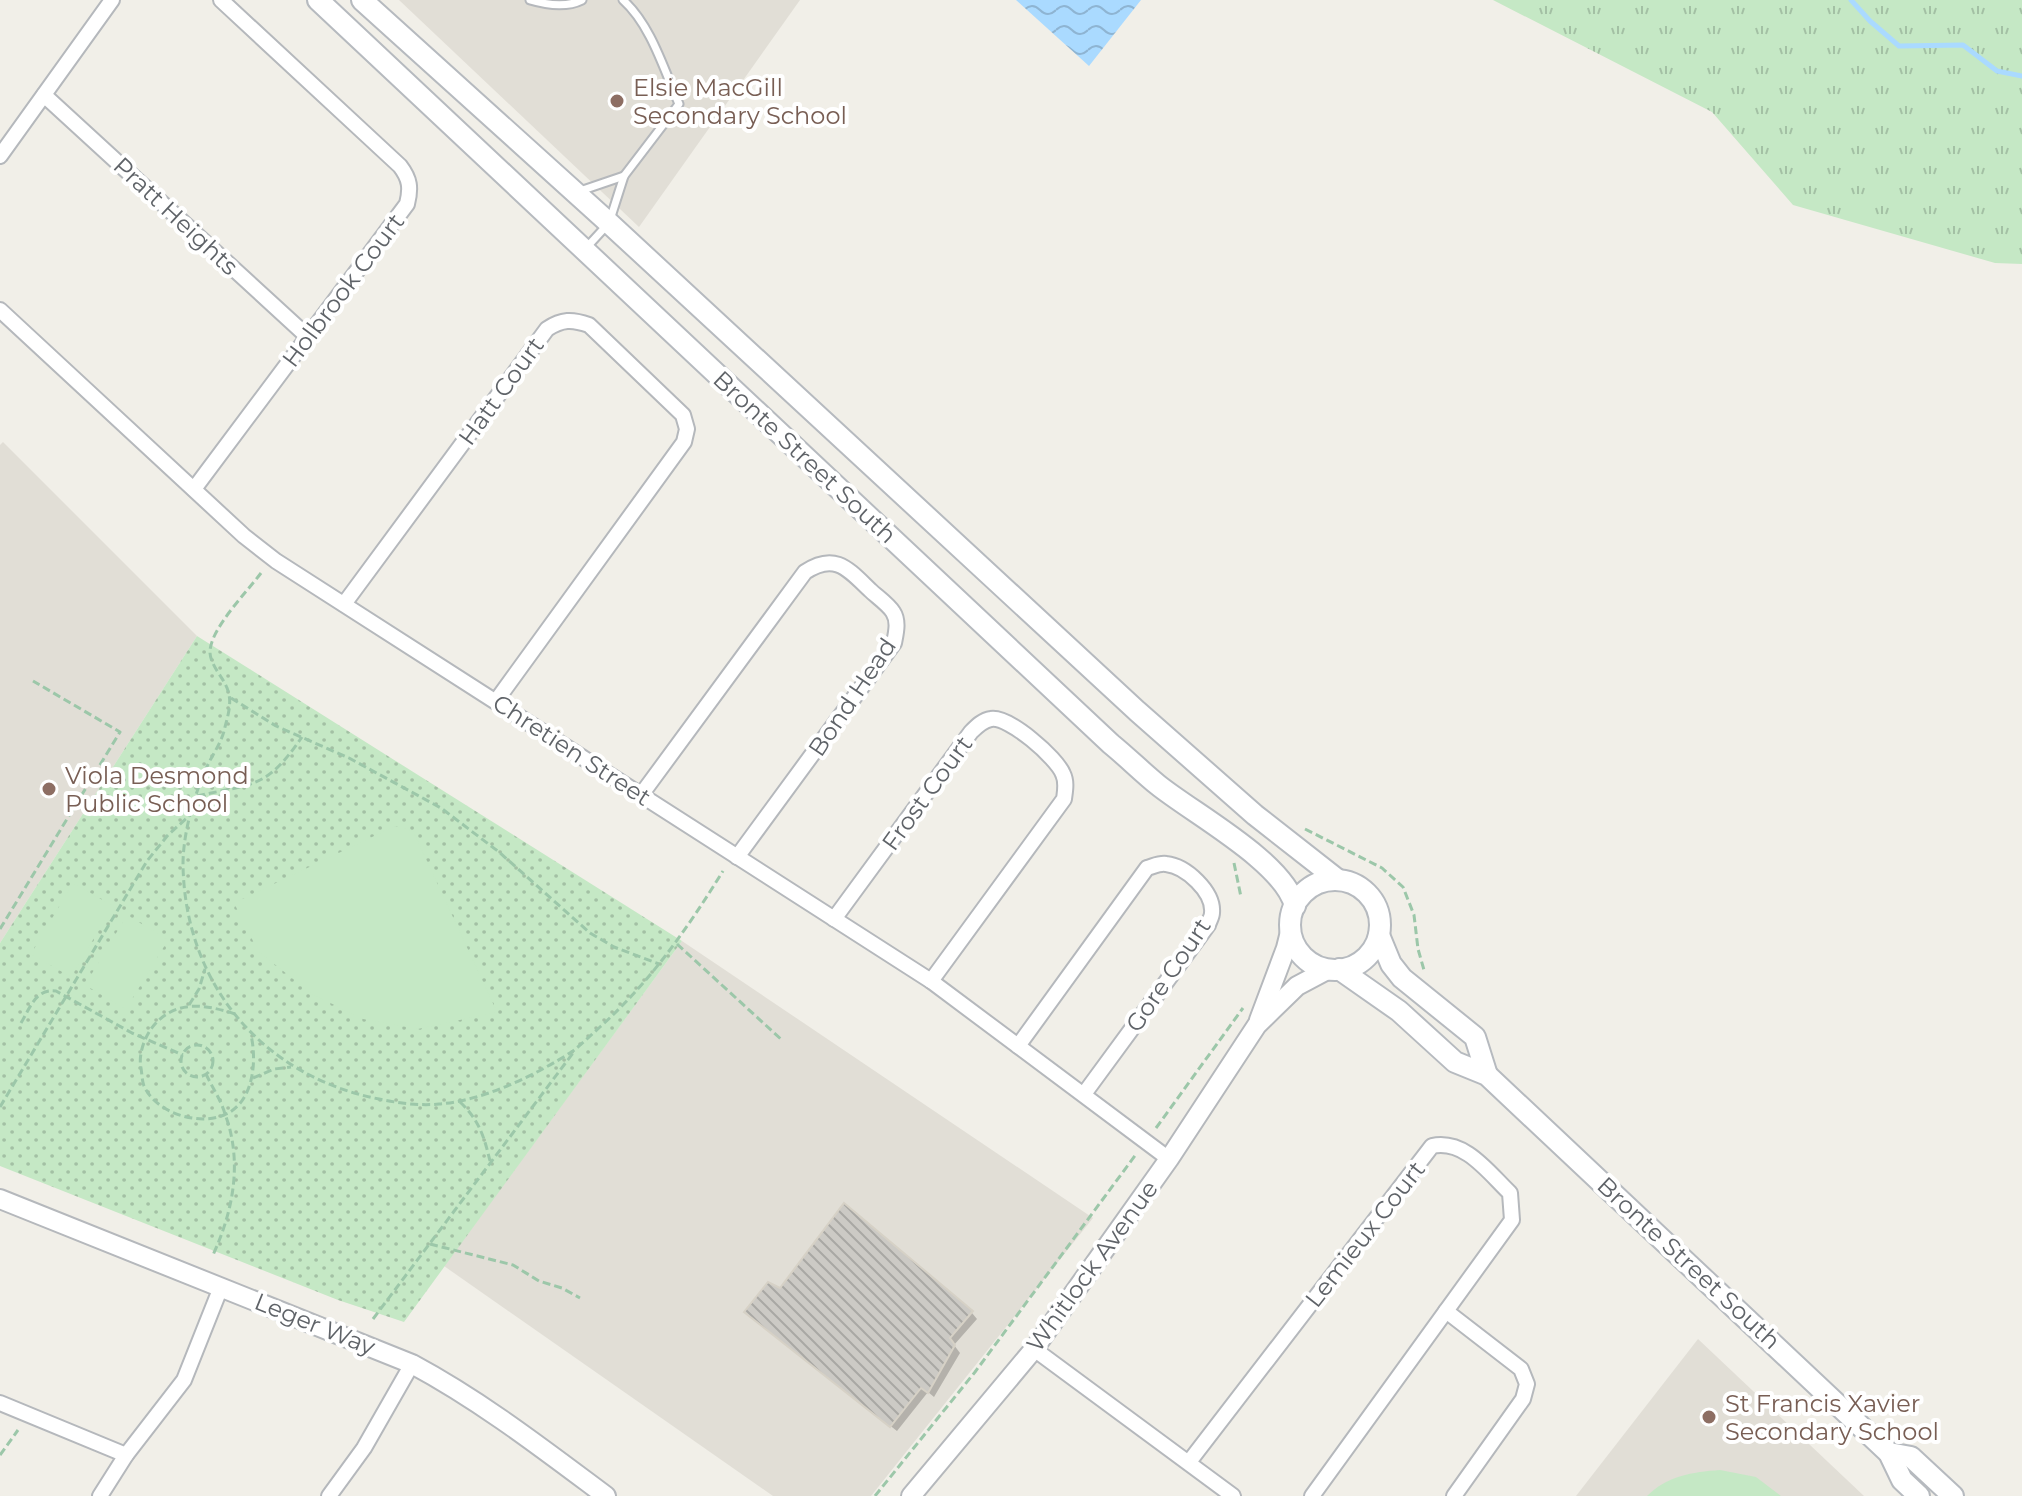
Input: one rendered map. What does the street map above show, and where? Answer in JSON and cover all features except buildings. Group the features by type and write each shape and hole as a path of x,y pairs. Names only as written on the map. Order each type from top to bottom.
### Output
{"main road":[{"name":"Bronte Street South","path":"318,0 1111,744 1158,785 1277,875 1291,891 1295,906"},
{"name":"Bronte Street South","path":"362,0 609,223 1137,711 1255,815 1338,880"},
{"path":"1338,880 1355,885 1369,895 1378,910 1381,927 1367,958 1351,968 1334,969 1316,966 1300,956 1291,928 1295,906 1305,892 1321,883 1338,880"},
{"name":"Bronte Street South","path":"1379,935 1391,964 1402,978 1475,1037 1487,1075"},
{"name":"Bronte Street South","path":"1334,969 1399,1011 1455,1062 1487,1075 1889,1453 1902,1480 1919,1496"},
{"name":"Bronte Street South","path":"1889,1453 1911,1457 1953,1496"}],"street":[{"path":"0,156 112,0"},
{"name":"Holbrook Court","path":"194,489 407,204 410,191 409,177 221,0"},
{"name":"Pratt Heights","path":"44,95 308,337"},
{"name":"Chretien Street","path":"0,310 276,561 931,981 1169,1159"},
{"name":"Hatt Court","path":"344,604 547,329 560,320 589,325 683,415 687,429 684,442 496,701"},
{"name":"Bond Head","path":"641,795 805,572 816,564 829,562 845,566 893,612 897,628 894,643 737,857"},
{"name":"Frost Court","path":"834,919 971,732 989,719 1003,719 1016,726 1063,774 1064,799 931,981"},
{"name":"Gore Court","path":"1018,1046 1147,868 1163,863 1176,866 1188,874 1207,893 1211,902 1212,913 1208,925 1084,1094"},
{"name":"Whitlock Avenue","path":"1257,1025 1291,928"},
{"name":"Whitlock Avenue","path":"920,1493 1034,1349 1169,1159 1257,1025 1297,986 1334,969"},
{"name":"Lemieux Court","path":"1189,1462 1432,1146 1446,1143 1464,1150 1510,1193 1512,1220 1312,1496"},
{"name":"Leger Way","path":"0,1199 412,1364 479,1404 606,1496"},
{"path":"100,1496 126,1455 184,1380 221,1287"},
{"path":"1446,1311 1521,1369 1527,1384 1523,1399 1454,1496"},
{"path":"1034,1349 1233,1496"},
{"path":"329,1496 364,1448 412,1364"},
{"path":"0,1403 126,1455"}],"lane":[{"path":"530,0 573,5 582,0"},
{"path":"584,250 609,223 624,176 679,104 647,33 634,9 623,0"},
{"path":"576,193 624,176"}],"path":[{"path":"261,573 214,635 210,655 229,697 224,731 205,771 190,815 183,862 186,906 194,942 205,968 235,1014 271,1052 292,1067 349,1093 402,1103 459,1101 512,1084 575,1050"},
{"path":"0,929 120,732 33,681"},
{"path":"229,697 276,726 349,758 441,808 499,852 590,933 614,947 659,964"},
{"path":"197,796 257,783 271,776 302,737"},
{"path":"0,1107 147,861 168,835 190,815"},
{"path":"1299,825 1382,868 1403,887 1414,915 1418,949 1429,979"},
{"path":"1228,836 1241,897"},
{"path":"373,1319 575,1050 634,996 659,964 723,871"},
{"path":"676,942 783,1041"},
{"path":"189,1005 199,989 205,968"},
{"path":"21,1023 37,997 45,990 56,991 102,1018 183,1055"},
{"path":"875,1496 975,1372 1247,1002"},
{"path":"235,1014 209,1006 189,1005 167,1014 155,1024 145,1039 139,1061 144,1086 154,1101 175,1114 194,1118 226,1115 241,1099 253,1078 255,1053 250,1032"},
{"path":"194,1046 208,1049 213,1062 206,1074 196,1076 187,1073 182,1065 183,1055 194,1046"},
{"path":"253,1078 274,1069 292,1067"},
{"path":"206,1074 226,1115 234,1156 233,1196 225,1228 213,1255"},
{"path":"459,1101 475,1116 483,1132 490,1161"},
{"path":"430,1244 513,1265 539,1281 580,1298"},
{"path":"0,1455 18,1430"}],"shaded area":[{"name":"Elsie MacGill Secondary School","path":"399,0 800,0 639,227"},
{"name":"Viola Desmond Public School","path":"3,442 197,636 0,943 0,445"},
{"path":"682,941 1093,1218 871,1496 773,1496 444,1266"},
{"name":"St Francis Xavier Secondary School","path":"1698,1339 1864,1496 1576,1496"}],"green space":[{"path":"1493,0 2022,0 2022,264 1995,263 1793,205 1712,112"},
{"path":"197,636 682,941 404,1322 338,1300 0,1166 0,943"},
{"path":"395,826 413,831 497,1012 418,1029 363,1019 312,994 258,951 234,903"},
{"path":"73,883 113,906 71,977 31,954"},
{"path":"127,915 168,940 126,1009 85,985"},
{"path":"1720,1470 1756,1477 1781,1496 1647,1496 1680,1476"}],"water":[{"path":"1016,0 1141,0 1089,66"}],"waterway":[{"path":"1851,0 1899,46 1963,45 1997,71 2022,76"}],"place":[{"name":"Elsie MacGill Secondary School","path":"617,101"},
{"name":"Viola Desmond Public School","path":"49,789"},
{"name":"St Francis Xavier Secondary School","path":"1709,1417"}]}
